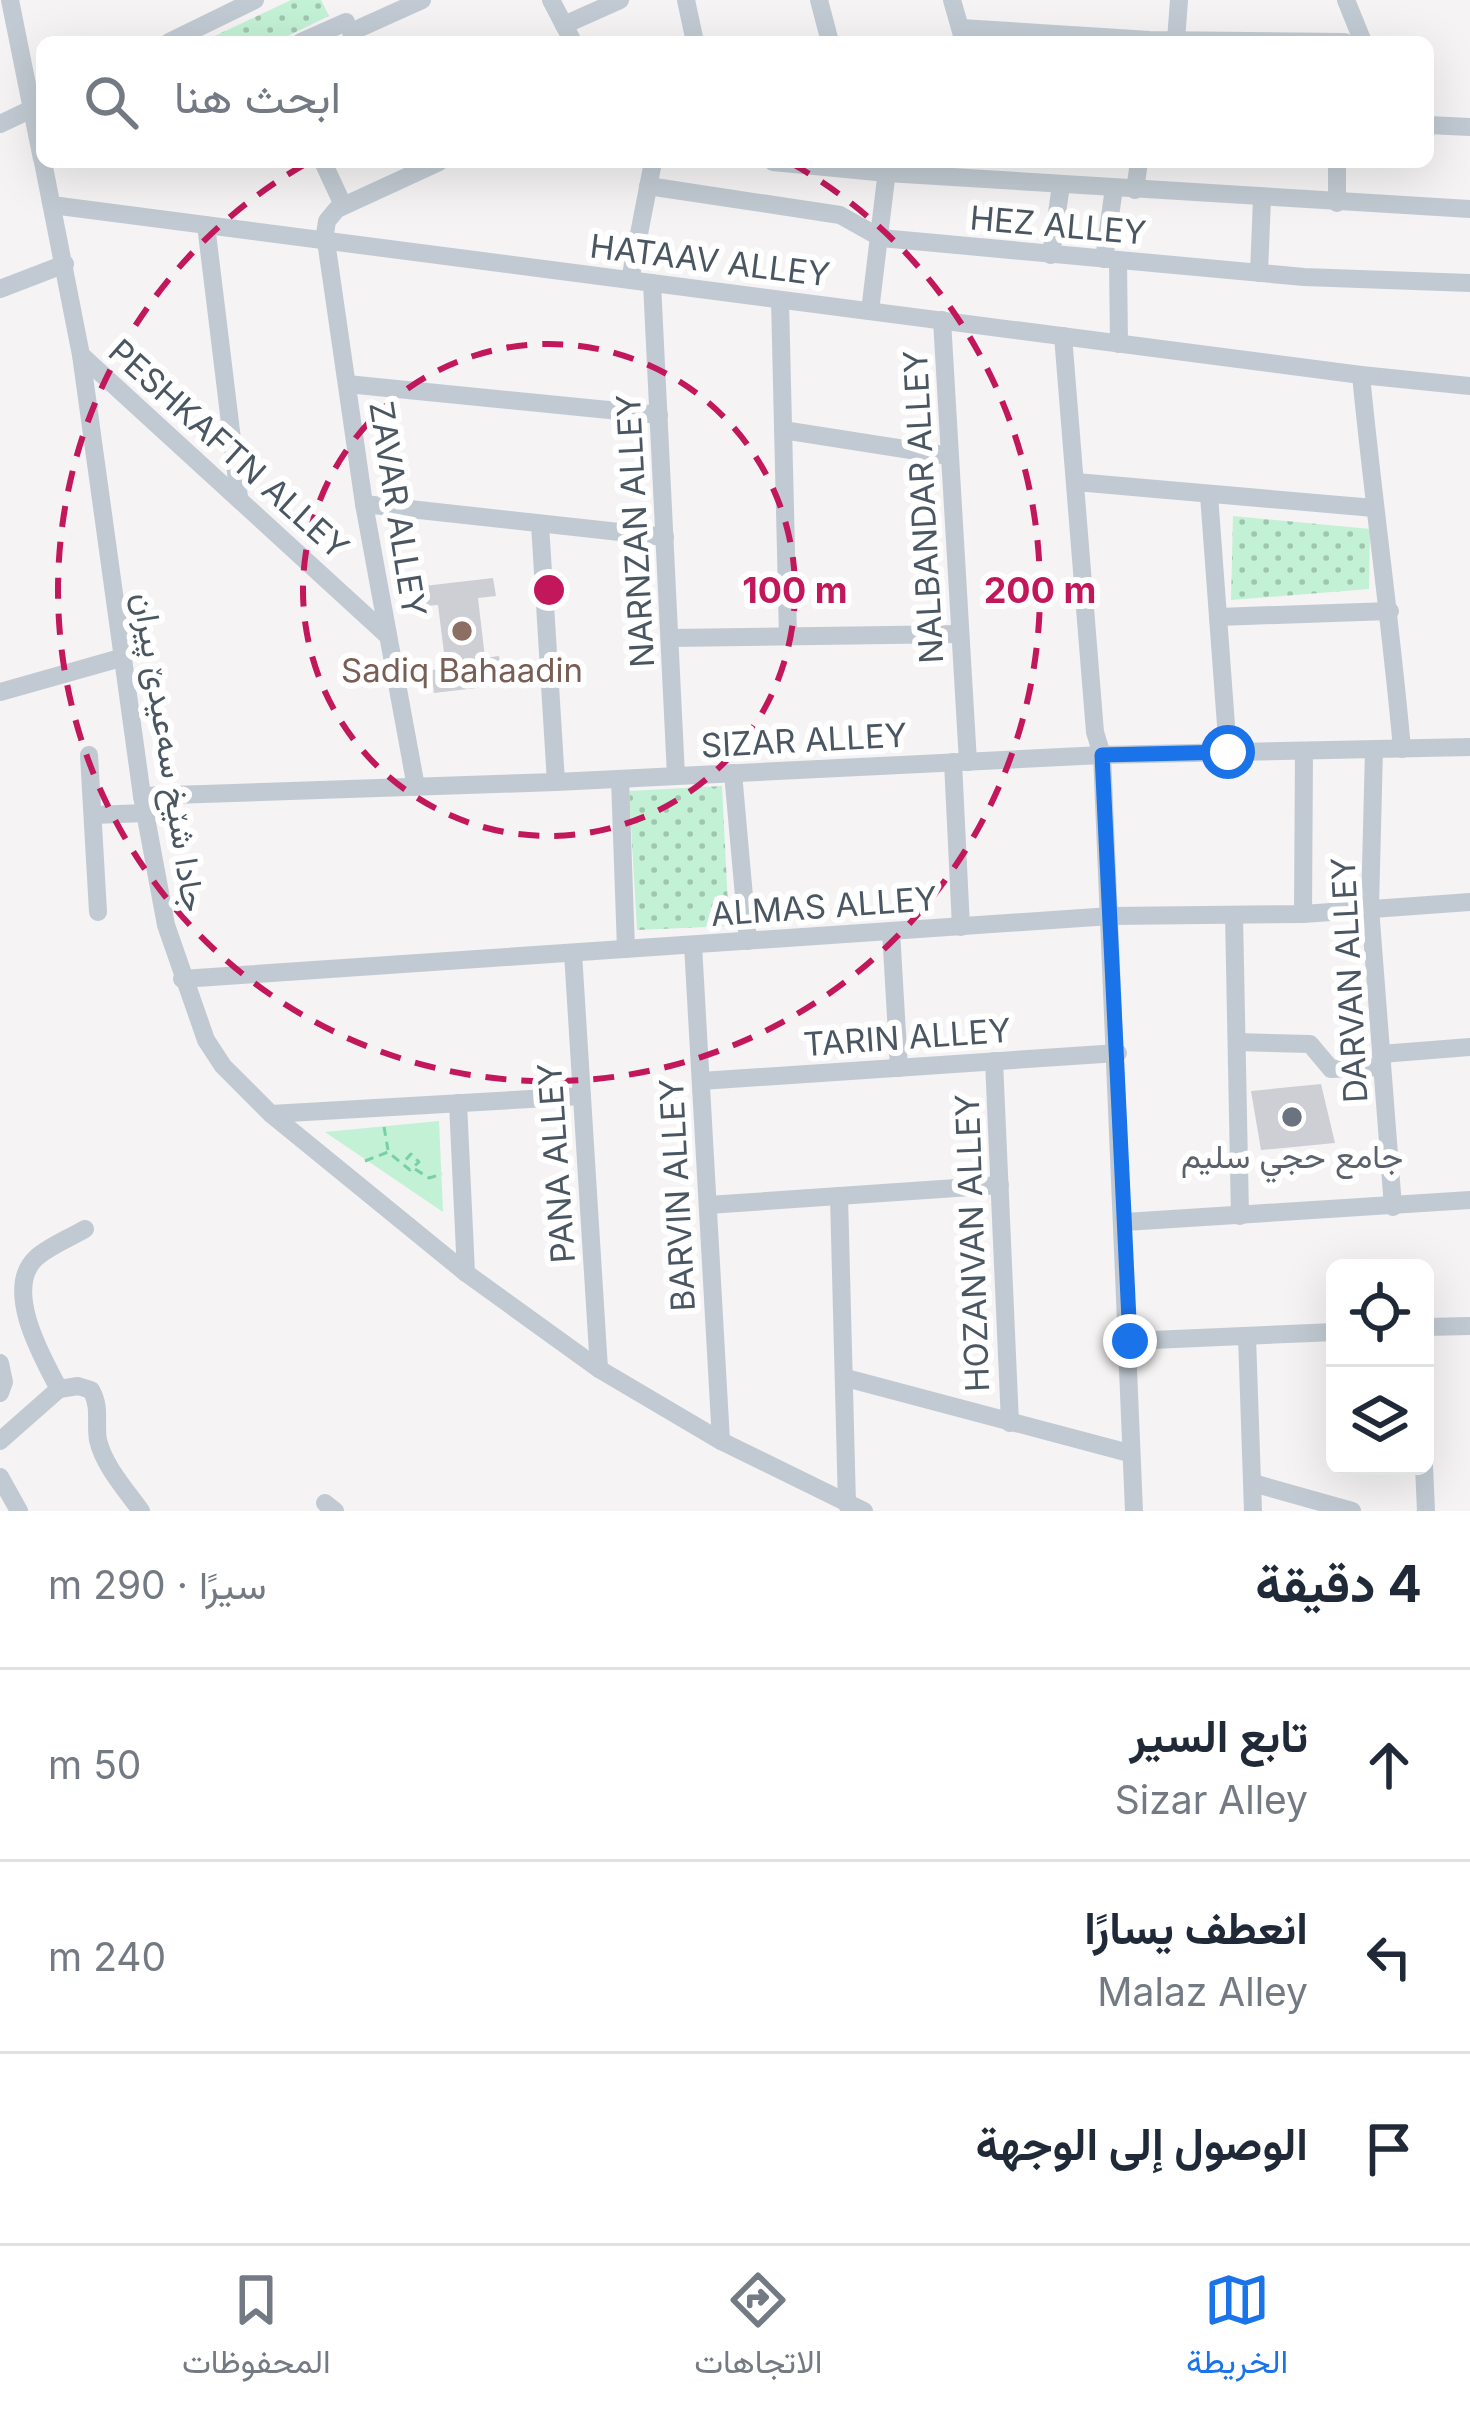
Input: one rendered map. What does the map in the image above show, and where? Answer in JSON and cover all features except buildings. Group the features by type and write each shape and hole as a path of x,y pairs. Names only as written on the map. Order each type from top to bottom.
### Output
{"street":[{"name":"جادا شێخ سەعیدێ پیران","path":"10,0 36,106"},
{"path":"181,36 255,0"},
{"path":"335,0 351,32 422,0"},
{"path":"551,0 568,33 620,0"},
{"path":"686,0 694,36"},
{"path":"819,0 828,36"},
{"path":"952,0 962,35 993,36"},
{"path":"1176,36 1179,0"},
{"path":"1346,0 1361,36"},
{"path":"0,124 36,106"},
{"path":"1434,125 1470,127"},
{"name":"جادا شێخ سەعیدێ پیران","path":"44,168 81,355 143,805 166,925 182,979 214,1053 272,1114 466,1273 599,1369 721,1442 855,1508"},
{"path":"326,168 343,205"},
{"path":"326,241 327,220 343,205 413,168"},
{"path":"630,280 652,168"},
{"path":"870,311 887,168 1061,185 1470,209"},
{"path":"1135,190 1137,168"},
{"path":"1337,168 1337,203"},
{"path":"1051,255 1061,185"},
{"name":"HEZ ALLEY","path":"648,186 840,215 881,238 1259,272 1470,283"},
{"path":"1114,188 1111,260 1119,344"},
{"path":"1259,272 1262,198"},
{"name":"HATAAV ALLEY","path":"52,206 1470,386"},
{"path":"206,225 239,497"},
{"name":"ZAVAR ALLEY","path":"326,241 364,505 416,787"},
{"path":"0,289 65,264"},
{"name":"NARNZAN ALLEY","path":"652,283 676,776"},
{"path":"780,300 788,636"},
{"name":"NALBANDAR ALLEY","path":"942,320 960,634 961,926"},
{"path":"1063,336 1095,732 1102,755 1134,1511"},
{"name":"PESHKAFTN ALLEY","path":"81,355 388,636"},
{"path":"1361,375 1402,748"},
{"path":"347,384 659,415"},
{"path":"783,430 950,456"},
{"path":"1076,482 1374,508"},
{"path":"1209,496 1228,752"},
{"path":"364,505 665,537"},
{"path":"540,524 556,782"},
{"path":"1218,617 1390,611"},
{"path":"670,638 960,634"},
{"path":"0,692 124,657"},
{"name":"SIZAR ALLEY","path":"93,815 143,805 416,787 1102,755 1470,747"},
{"name":"DARVAN ALLEY","path":"1374,749 1370,908 1393,1207"},
{"path":"1303,914 1304,751"},
{"path":"89,755 98,912"},
{"path":"733,773 748,941"},
{"path":"620,779 626,949"},
{"name":"ALMAS ALLEY","path":"182,979 1111,916 1303,914 1470,902"},
{"path":"1234,915 1240,1216"},
{"path":"891,931 899,1068"},
{"name":"BARVIN ALLEY","path":"692,944 721,1442"},
{"name":"PANA ALLEY","path":"573,953 599,1369"},
{"path":"1237,1042 1310,1044 1331,1069 1470,1047"},
{"name":"TARIN ALLEY","path":"700,1081 1118,1053"},
{"name":"HOZANVAN ALLEY","path":"994,1061 1010,1423"},
{"path":"272,1114 582,1096"},
{"path":"458,1103 466,1273"},
{"path":"708,1205 1000,1184"},
{"path":"839,1196 855,1508"},
{"path":"1125,1222 1470,1200"},
{"path":"59,1389 25,1311 26,1273 38,1256 86,1229"},
{"path":"1434,1327 1470,1326"},
{"path":"1130,1341 1326,1333"},
{"path":"1247,1337 1253,1511"},
{"path":"0,1363 4,1382 0,1393"},
{"path":"846,1378 1129,1453"},
{"path":"0,1441 59,1389 91,1390 97,1401 98,1438 105,1458 141,1511"},
{"path":"1424,1475 1426,1511"},
{"path":"0,1477 19,1511"},
{"path":"1253,1483 1352,1511"}],"path":[{"path":"384,1127 388,1152 407,1169 429,1178 461,1171"},
{"path":"365,1161 388,1152"},
{"path":"403,1162 414,1154 419,1162 415,1169"}],"green space":[{"path":"291,0 321,0 329,16 287,36 215,36"},
{"path":"1233,516 1370,529 1369,589 1231,600"},
{"path":"722,786 729,926 637,930 629,791"},
{"path":"439,1121 443,1212 325,1132"}],"place":[{"name":"Sadiq Bahaadin","path":"462,631"},
{"name":"جامع حجي سليم","path":"1292,1117"}],"route":[{"path":"1130,1341 1102,755 1228,752"}]}
